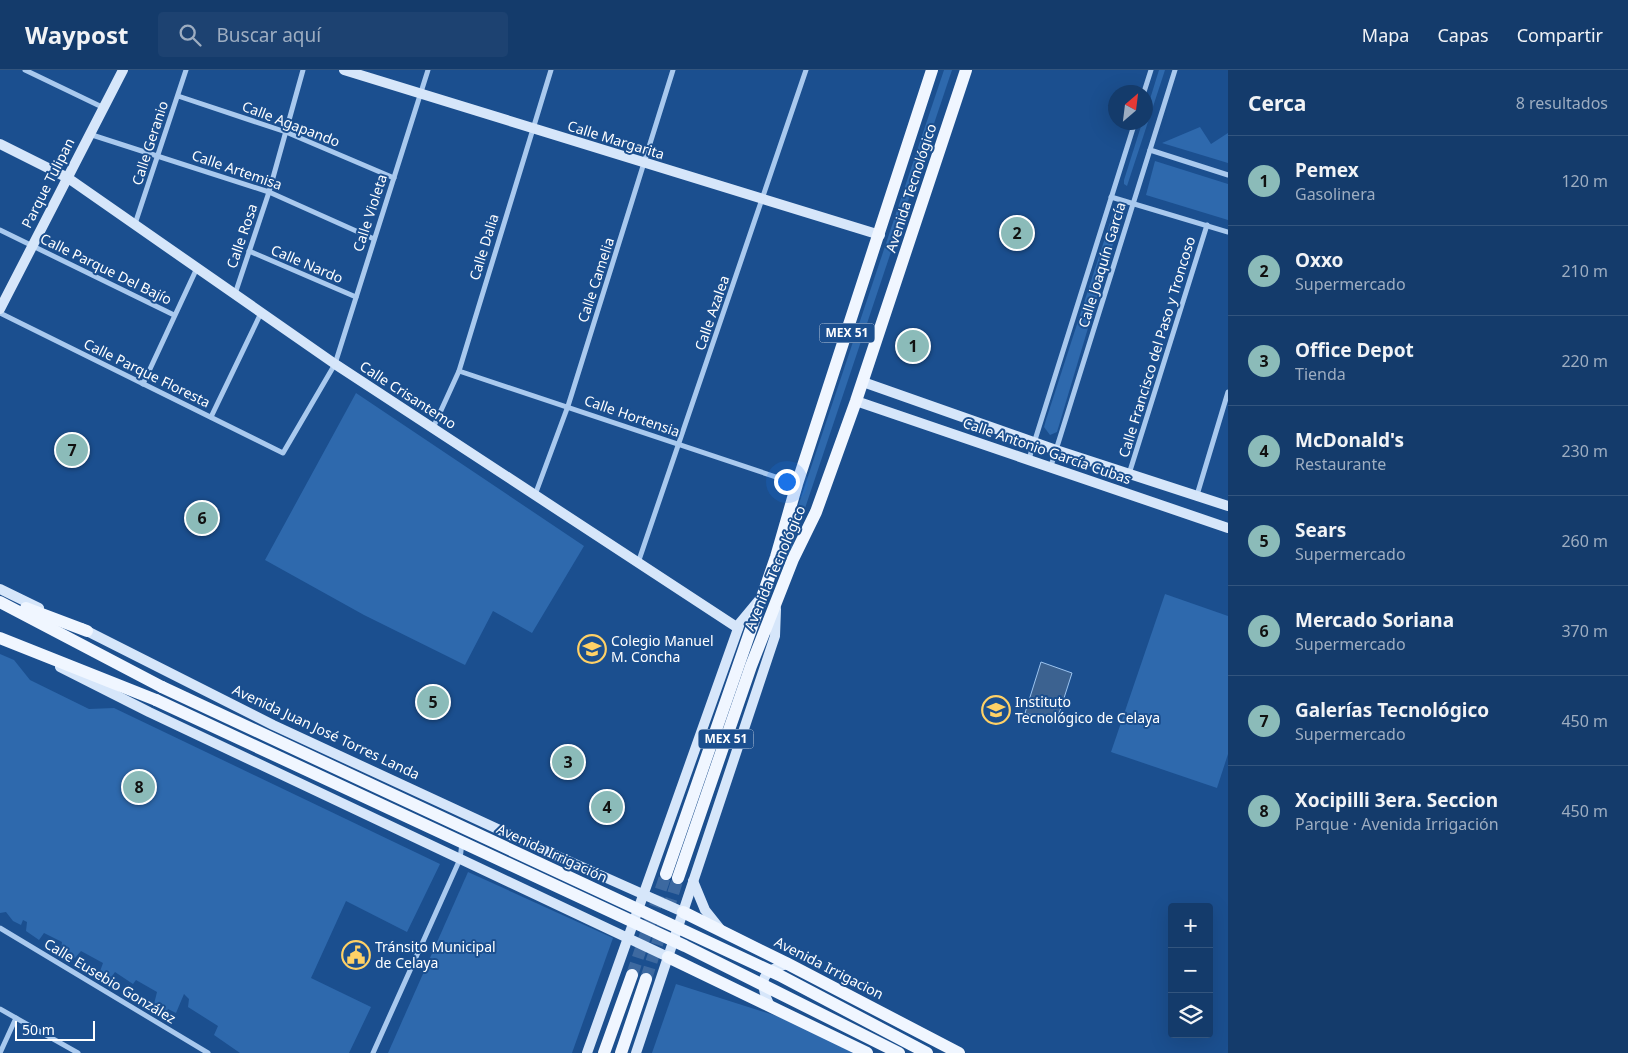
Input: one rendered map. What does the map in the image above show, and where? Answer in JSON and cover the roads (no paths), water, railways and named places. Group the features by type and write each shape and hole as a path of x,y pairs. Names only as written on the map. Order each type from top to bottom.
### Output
{"main road":[{"name":"Avenida Tecnológico","path":"932,70 672,876 776,600 816,512 856,402 966,70"},
{"path":"0,598 87,631"},
{"name":"Avenida Irrigación","path":"0,602 162,687 779,974 927,1053"},
{"path":"0,638 156,700 685,946 900,1053"},
{"name":"Avenida Irrigacion","path":"684,912 959,1053"},
{"path":"668,957 769,1004 867,1053"},
{"path":"604,1053 632,976"},
{"path":"621,1053 646,979"}],"street":[{"name":"Parque Tulipan","path":"0,309 123,70"},
{"name":"Calle Geranio","path":"136,224 186,70"},
{"name":"Calle Rosa","path":"234,294 269,192 304,70"},
{"name":"Calle Margarita","path":"344,70 880,235"},
{"name":"Calle Violeta","path":"283,454 335,364 428,70"},
{"name":"Calle Dalia","path":"433,428 459,371 551,70"},
{"name":"Calle Camelia","path":"535,495 568,406 673,70"},
{"name":"Calle Azalea","path":"638,563 806,70"},
{"path":"1146,85 1151,70"},
{"name":"Calle Joaquín García","path":"1051,466 1175,70"},
{"path":"28,71 102,108"},
{"name":"Calle Agapando","path":"178,96 286,132 394,178"},
{"name":"Calle Joaquín García","path":"1029,459 1132,130"},
{"name":"Calle Artemisa","path":"89,134 269,192 374,239"},
{"name":"Calle Crisantemo","path":"0,144 68,178 335,364 738,628"},
{"path":"1150,150 1228,175"},
{"path":"1111,197 1228,232"},
{"name":"Calle Francisco del Paso y Troncoso","path":"1129,474 1207,225"},
{"name":"Calle Parque Del Bajío","path":"0,230 174,315"},
{"name":"Calle Nardo","path":"249,251 356,297"},
{"path":"143,384 197,267"},
{"name":"Calle Parque Floresta","path":"0,313 283,454"},
{"path":"211,417 261,313"},
{"name":"Calle Hortensia","path":"459,371 797,484"},
{"name":"Calle Antonio García Cubas","path":"862,382 1056,450 1228,506"},
{"path":"1197,496 1228,392"},
{"name":"Calle Antonio García Cubas","path":"856,402 1051,466 1228,528"},
{"path":"969,439 976,422"},
{"name":"Avenida Juan José Torres Landa","path":"0,589 274,725 483,823 684,912"},
{"path":"587,1053 738,628 762,596"},
{"path":"636,1053 775,636 776,600"},
{"path":"12,644 149,712 668,957"},
{"path":"373,1053 460,858 460,846 470,829 483,823"},
{"path":"693,881 705,910 722,931"},
{"name":"Calle Eusebio González","path":"0,928 208,1053"},
{"path":"769,1004 762,988 764,978 772,967 788,964"},
{"path":"827,1033 837,1030 849,1022 857,1007 856,1000"},
{"path":"0,1009 78,1053"},
{"path":"0,1053 16,1018"},
{"path":"192,1053 195,1046"}],"tunnel":[{"path":"632,975 666,874"},
{"path":"646,979 678,878"}],"place":[{"name":"Oxxo","path":"1017,233"},
{"name":"Pemex","path":"913,346"},
{"name":"Galerías Tecnológico","path":"72,450"},
{"name":"Mercado Soriana","path":"202,518"},
{"name":"Colegio Manuel M. Concha","path":"592,649"},
{"name":"Sears","path":"433,702"},
{"name":"Instituto Tecnológico de Celaya","path":"996,710"},
{"name":"Office Depot","path":"568,762"},
{"name":"Xocipilli 3era. Seccion","path":"139,787"},
{"name":"McDonald's","path":"607,807"},
{"name":"Tránsito Municipal de Celaya","path":"356,955"}]}
